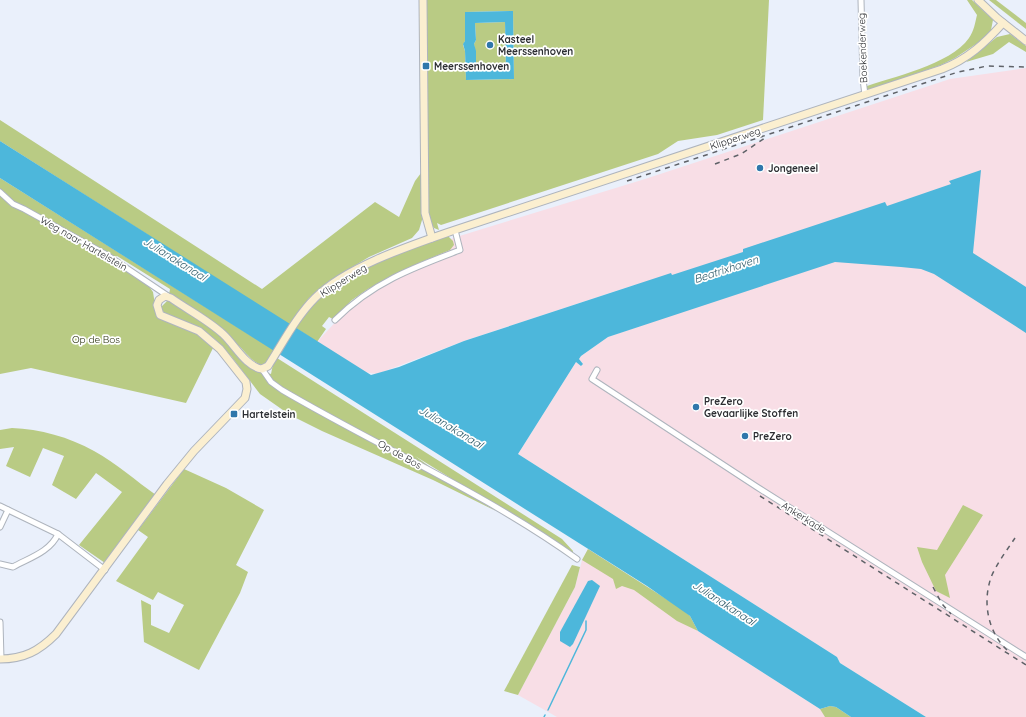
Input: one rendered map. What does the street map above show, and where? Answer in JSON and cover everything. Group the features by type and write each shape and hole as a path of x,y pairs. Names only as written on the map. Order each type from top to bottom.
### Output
{"street":[{"path":"423,0 425,213 432,238"},
{"name":"Boekenderweg","path":"861,0 863,79 865,95"},
{"path":"978,0 1003,23 1026,41"},
{"name":"Klipperweg","path":"262,369 268,366 296,322 315,298 338,281 379,258 455,230 865,95 960,62 988,39 1003,23"},
{"name":"Weg naar Hartelstein","path":"0,192 13,204 107,255 168,296"},
{"path":"335,320 353,302 370,290 417,266 460,250 455,230"},
{"path":"0,622 1,659 26,656 33,653 48,642 64,625 167,484 194,451 242,402 247,393 246,384 242,375 208,336 160,315 157,308 159,300 165,296 168,296"},
{"name":"Op de Bos","path":"168,296 223,334 254,367 262,369 271,382 282,390 382,443 504,512 577,559"},
{"name":"Ankerkade","path":"597,370 592,379 757,487 1026,657"},
{"path":"0,506 58,534 105,570"},
{"path":"0,528 8,510"},
{"path":"0,564 13,567 52,545 58,534"}],"shaded area":[{"name":"Beatrixhaven","path":"1026,68 1026,717 926,717 840,663 837,657 518,454 576,362 583,364 579,359 581,356 608,337 646,324 634,285 464,341 377,374 364,372 317,342 353,303 418,268 441,251 442,246 453,238 645,179 950,79"},
{"path":"588,549 608,562 698,631 820,709 851,717 557,717 518,695 575,587 582,560"}],"green space":[{"path":"424,0 769,0 763,120 717,135 678,141 658,154 441,225 437,223 439,230 434,228 428,219","holes":["513,11 514,79 466,80 465,51 463,45 465,41 465,12"]},
{"path":"967,0 972,0 993,20 991,30 982,40 955,58 941,65 861,92 861,88 935,63 960,47 971,35 977,15"},
{"path":"989,0 996,0 1026,23 1026,29"},
{"path":"505,22 506,70 476,69 474,44 476,40 475,23"},
{"path":"1010,34 1026,46 1026,52 1009,42 993,54 966,62 997,37"},
{"path":"0,120 262,289 375,202 399,217 415,181 421,173 422,220 419,230 412,238 369,257 329,281 309,298 290,325 0,141"},
{"path":"0,178 274,350 264,366 253,360 237,344 253,369 271,374 273,364 277,358 562,539 573,551 573,554 415,456 462,490 496,511 433,480 322,431 290,415 260,394 231,356 217,341 200,327 165,315 161,307 168,300 170,289 117,256 110,260 148,285 153,292 156,311 202,336 214,346 186,403 31,368 0,374"},
{"path":"448,236 453,241 454,245 450,250 419,263 368,289 352,300 333,319 329,317 322,326 326,329 317,342 296,328 310,309 326,293 344,280 383,259"},
{"path":"12,428 44,432 84,446 110,461 156,495 105,563 79,545 122,492 96,473 76,499 52,485 64,456 43,448 30,477 6,466 14,447 0,449 0,430"},
{"path":"184,469 226,488 264,510 236,565 248,572 240,593 199,670 144,642 141,600 151,605 151,625 169,633 184,605 158,592 153,600 116,581 148,537 138,530"},
{"path":"963,505 983,515 945,575 950,598 936,591 922,562 917,547 937,550"},
{"path":"588,549 682,609 690,616 698,631 677,621 634,590 622,586 616,589 613,579 582,560"},
{"path":"572,565 580,567 575,587 518,695 504,691"},
{"path":"830,706 836,707 851,717 825,717 820,709"}],"water":[{"path":"513,11 514,79 466,80 465,51 463,44 465,41 465,12","holes":["505,22 506,69 476,69 476,51 474,44 476,40 475,23"]},
{"name":"Julianakanaal","path":"0,141 371,375 399,367 464,341 671,273 672,275 743,252 743,249 885,202 887,206 951,184 949,181 981,170 973,253 1026,287 1026,333 934,274 921,269 835,262 608,337 581,356 579,359 583,364 581,366 576,362 518,454 837,657 840,663 926,717 851,717 836,707 830,706 820,709 698,631 690,616 647,586 0,178"},
{"path":"592,580 600,586 573,644 570,647 560,641 560,632 588,581"}],"waterway":[{"path":"548,710 586,630 586,621"}],"railway":[{"path":"627,181 958,72 987,66 1026,67"},
{"path":"715,164 741,154 765,138"},
{"path":"760,496 1026,665"},
{"path":"1007,650 1000,642 991,625 988,615 987,595 992,575 1015,538"},
{"path":"933,587 942,604 951,614"}],"place":[{"name":"Kasteel Meerssenhoven","path":"490,45"},
{"name":"Meerssenhoven","path":"426,66"},
{"name":"Jongeneel","path":"760,168"},
{"name":"PreZero Gevaarlijke Stoffen","path":"696,407"},
{"name":"Hartelstein","path":"234,414"},
{"name":"PreZero","path":"745,436"}]}
